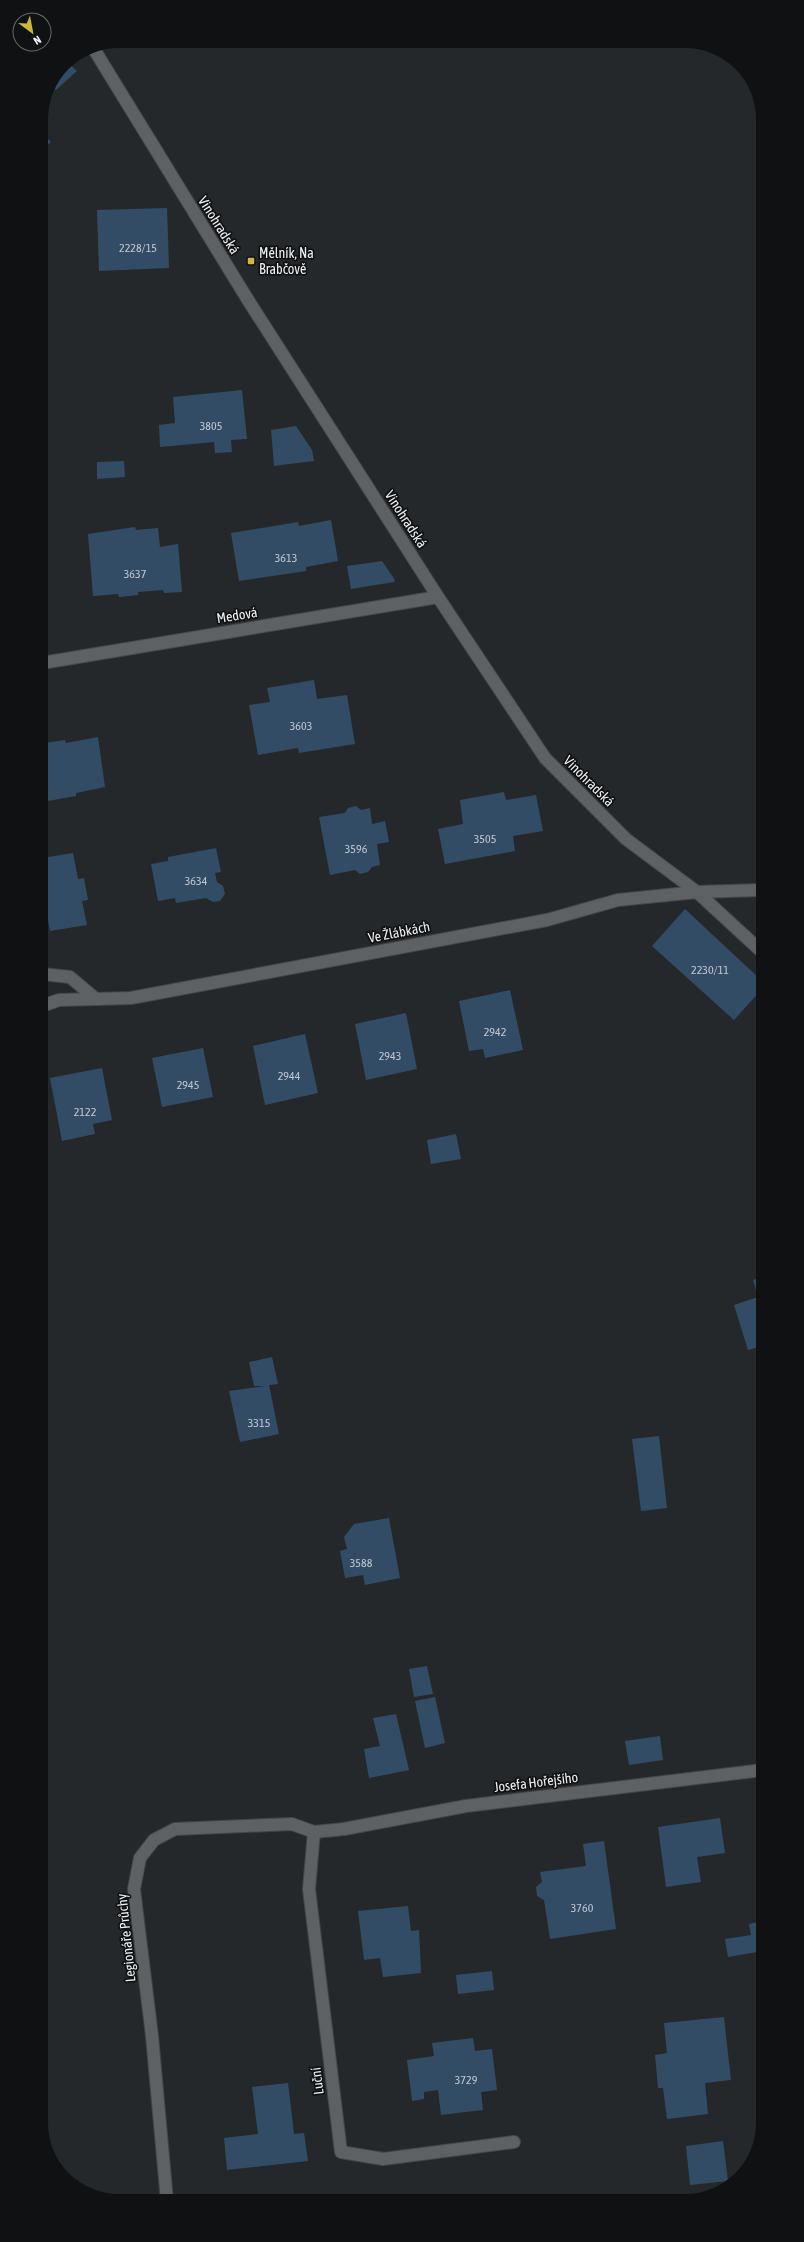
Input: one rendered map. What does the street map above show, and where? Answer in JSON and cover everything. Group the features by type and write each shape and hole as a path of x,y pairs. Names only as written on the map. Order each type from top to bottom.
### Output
{"street":[{"name":"Vinohradská","path":"96,52 244,293 438,597 545,758 626,839 697,892 756,946"},
{"name":"Medová","path":"48,662 438,597"},
{"name":"Ve Žlábkách","path":"48,1004 59,1000 131,998 547,920 618,900 697,892 756,890"},
{"path":"48,975 70,977 96,999"},
{"name":"Josefa Hořejšího","path":"314,1832 344,1829 466,1806 756,1771"},
{"name":"Legionáře Průchy","path":"167,2194 152,2036 134,1889 140,1858 154,1840 175,1829 292,1824 314,1832"},
{"name":"Luční","path":"314,1832 309,1889 341,2152 383,2159 514,2142"}],"building":[{"path":"72,66 77,71 56,90 54,88 60,79"},
{"path":"167,208 169,268 99,271 97,210"},
{"path":"242,390 247,439 231,440 232,452 215,453 214,442 160,447 159,425 175,423 173,397"},
{"path":"296,426 312,450 314,461 274,466 271,430"},
{"path":"124,461 125,477 97,479 97,462"},
{"path":"331,520 338,561 306,567 306,571 239,581 231,533 298,522 299,526"},
{"path":"135,527 136,530 158,528 160,547 178,544 182,592 164,593 163,590 138,592 138,595 119,597 118,594 93,596 88,534"},
{"path":"382,561 395,580 394,582 351,589 347,566"},
{"path":"314,680 317,699 347,695 355,744 299,753 298,748 258,755 249,705 270,702 267,688"},
{"path":"98,737 105,787 76,793 76,796 48,801 48,742 65,740 66,743"},
{"path":"504,792 506,800 536,795 543,831 513,836 515,851 445,864 438,829 463,824 460,800"},
{"path":"356,806 361,810 370,808 372,824 385,821 389,842 377,844 380,865 372,867 368,872 360,874 355,870 330,875 319,817 345,813 348,808"},
{"path":"216,848 221,872 215,873 217,882 223,886 225,894 220,901 213,902 206,898 176,903 175,898 158,901 151,864 168,861 168,857"},
{"path":"73,853 78,879 84,878 88,900 82,901 87,925 50,931 48,920 48,857"},
{"path":"685,909 756,975 756,996 734,1020 652,946"},
{"path":"510,990 523,1050 485,1058 483,1049 469,1051 459,1001"},
{"path":"406,1013 417,1069 366,1080 355,1024"},
{"path":"305,1034 318,1093 265,1105 253,1046"},
{"path":"203,1048 213,1097 162,1107 152,1058"},
{"path":"102,1068 112,1120 93,1124 95,1134 62,1141 50,1078"},
{"path":"456,1134 461,1159 431,1164 427,1140"},
{"path":"756,1279 756,1290 753,1280"},
{"path":"756,1298 756,1348 748,1350 734,1305"},
{"path":"272,1357 278,1384 269,1385 279,1434 240,1442 229,1391 265,1386 254,1386 249,1362"},
{"path":"659,1436 667,1508 641,1511 632,1439"},
{"path":"389,1518 400,1578 365,1585 363,1575 345,1578 340,1551 347,1549 344,1537 354,1524"},
{"path":"427,1666 433,1694 414,1697 409,1669"},
{"path":"435,1697 445,1743 425,1748 415,1701"},
{"path":"396,1714 409,1770 369,1778 364,1749 380,1746 373,1718"},
{"path":"660,1736 663,1760 629,1765 625,1741"},
{"path":"720,1818 725,1853 697,1857 701,1882 666,1887 658,1827"},
{"path":"604,1841 616,1929 550,1939 544,1900 537,1896 536,1887 542,1882 540,1872 586,1866 583,1844"},
{"path":"408,1906 411,1931 419,1930 421,1973 383,1977 380,1958 364,1960 358,1911"},
{"path":"756,1922 756,1952 728,1957 725,1939 751,1935 749,1924"},
{"path":"492,1971 494,1990 458,1994 456,1975"},
{"path":"724,2017 731,2080 705,2083 708,2114 667,2119 663,2088 658,2088 655,2055 667,2053 664,2023"},
{"path":"473,2038 475,2051 492,2049 497,2090 481,2092 483,2110 441,2115 438,2090 424,2092 424,2099 412,2101 407,2060 434,2056 432,2043"},
{"path":"288,2083 294,2134 304,2133 308,2161 227,2170 224,2138 258,2134 252,2087"},
{"path":"723,2141 728,2179 726,2181 690,2185 686,2146"}],"place":[{"name":"Mělník, Na Brabčově","path":"251,261"}]}
